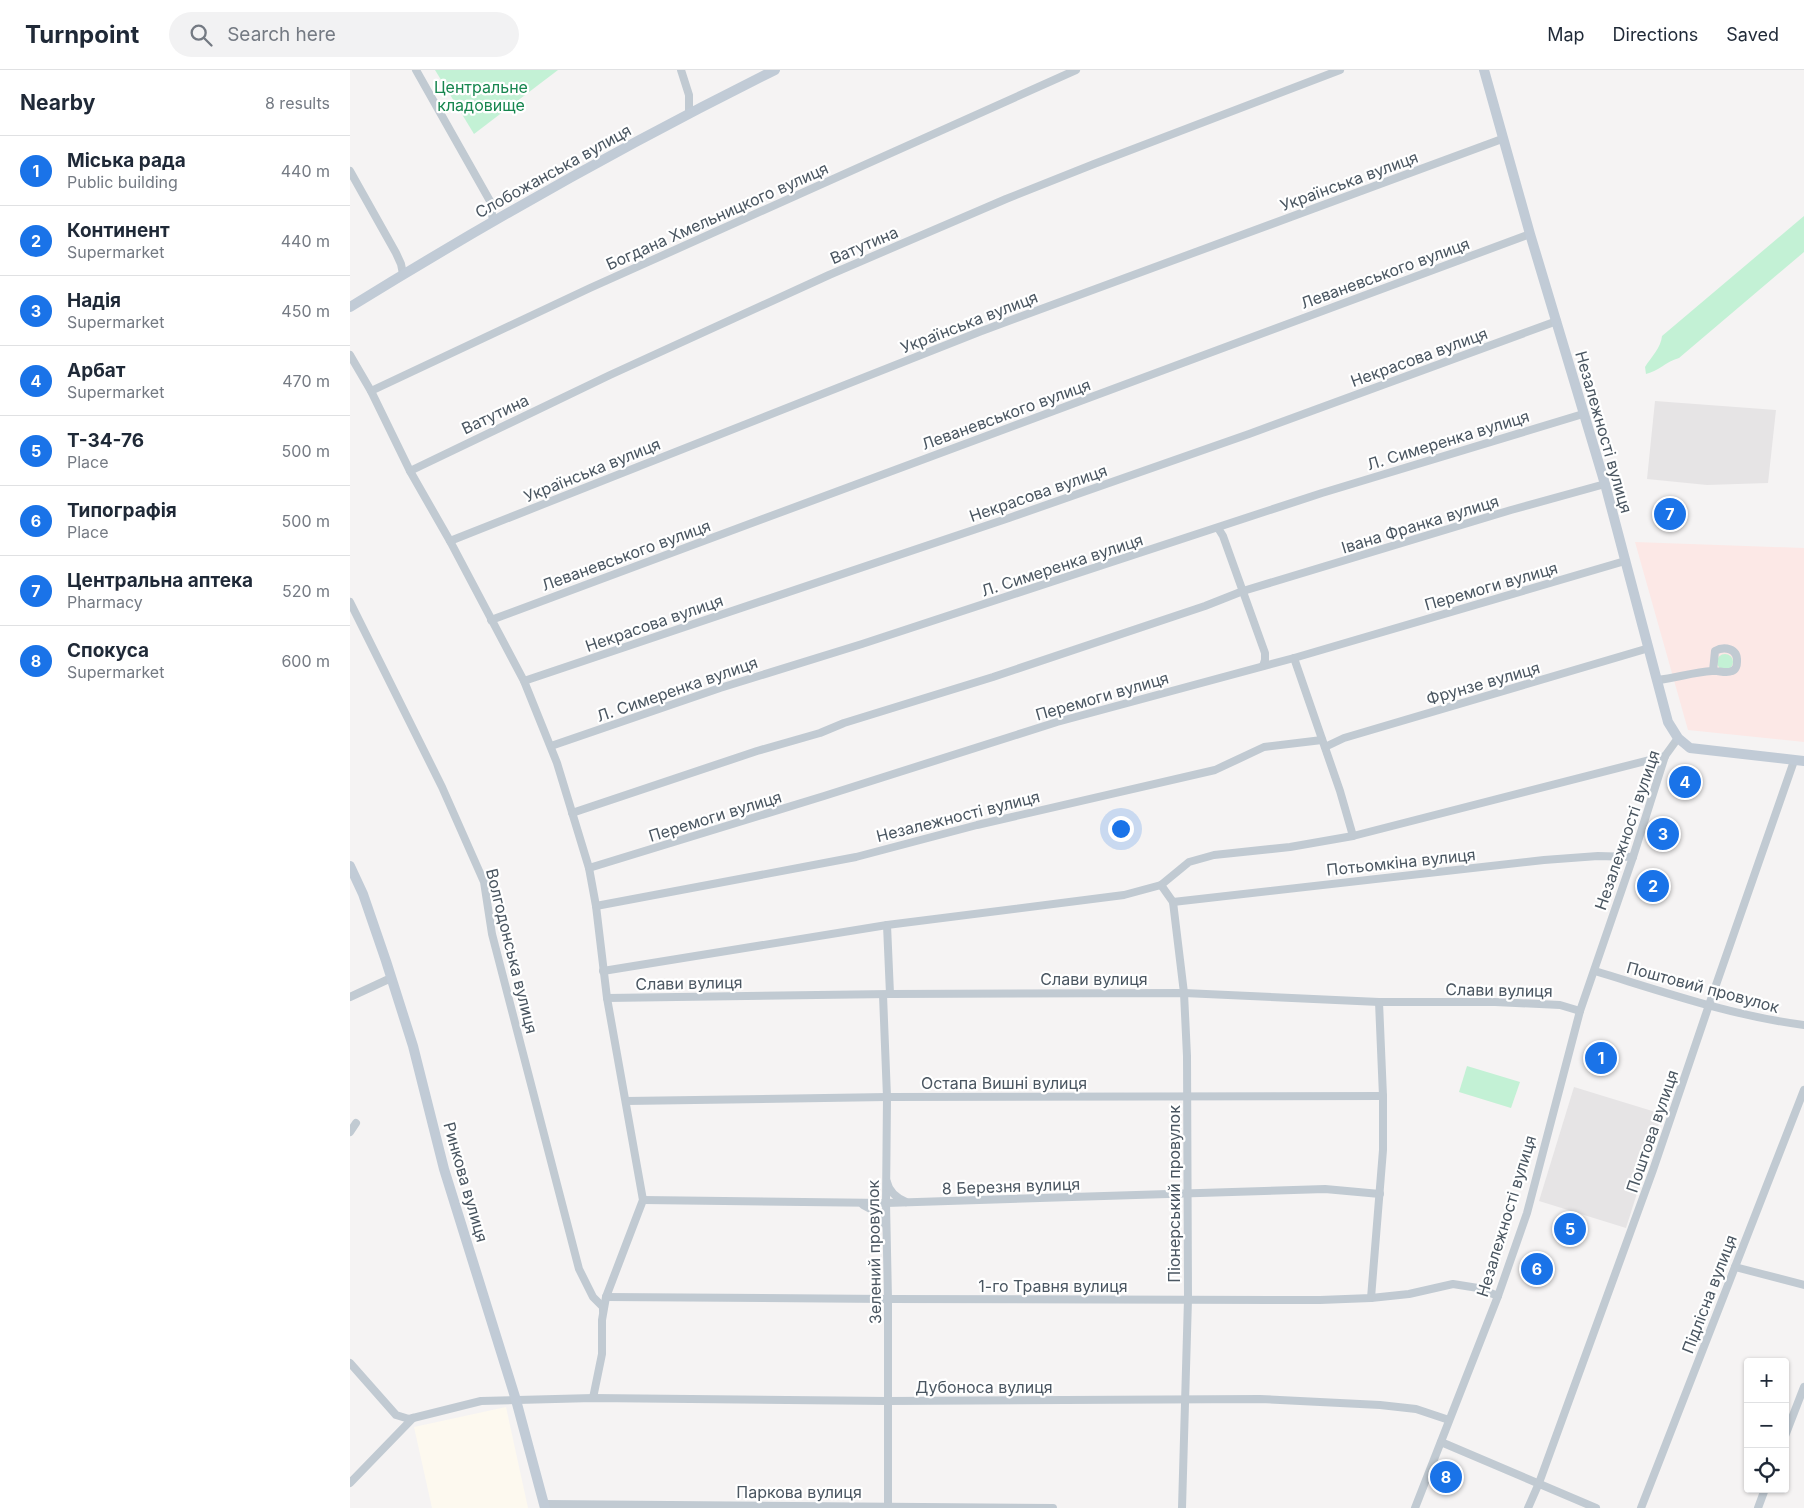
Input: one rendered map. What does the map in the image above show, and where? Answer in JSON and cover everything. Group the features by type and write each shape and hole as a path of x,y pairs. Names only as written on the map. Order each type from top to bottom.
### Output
{"main road":[{"name":"Слобожанська вулиця","path":"350,307 493,221 689,112 775,70"},
{"name":"Незалежності вулиця","path":"1484,70 1502,139 1605,484 1650,648 1668,722 1678,738"},
{"path":"1678,738 1690,748 1799,761"},
{"name":"Ринкова вулиця","path":"350,866 363,894 413,1046 444,1169 516,1400 545,1506"}],"street":[{"path":"416,70 490,201 493,221"},
{"path":"681,70 689,95 689,112"},
{"name":"Богдана Хмельницкого вулиця","path":"371,391 599,284 1076,70"},
{"name":"Ватутина","path":"410,471 618,371 829,275 1085,167 1340,70"},
{"name":"Українська вулиця","path":"450,541 979,332 1502,139"},
{"path":"350,171 396,253 403,274"},
{"name":"Леваневського вулиця","path":"491,620 1530,234"},
{"name":"Некрасова вулиця","path":"524,681 1009,518 1175,460 1557,321"},
{"path":"350,355 371,391 410,471 450,541 524,681 551,746 589,868 596,906 607,998 643,1200 606,1297 602,1320 602,1354 593,1398"},
{"name":"Л. Симеренка вулиця","path":"551,746 720,688 862,644 1392,471 1583,414"},
{"name":"Івана Франка вулиця","path":"572,813 724,761 820,733 844,723 1002,674 1197,609 1244,591 1511,510 1605,484"},
{"path":"1218,528 1223,536 1244,591 1265,653 1263,666"},
{"name":"Перемоги вулиця","path":"589,868 1057,722 1294,658 1625,561"},
{"name":"Волгодонська вулиця","path":"350,602 442,787 484,882 492,934 579,1270 593,1296 603,1307 602,1320"},
{"name":"Фрунзе вулиця","path":"1323,743 1650,648"},
{"path":"1294,658 1353,836"},
{"path":"1658,680 1713,670"},
{"name":"Незалежності вулиця","path":"1415,1508 1498,1296 1526,1213 1580,1011 1633,857 1665,756 1678,738"},
{"name":"Незалежності вулиця","path":"596,906 856,856 977,825 1215,770 1264,747 1323,743"},
{"path":"603,971 886,925 1124,895 1161,885 1189,862 1214,855 1290,847 1353,836 1665,756"},
{"name":"Поштова вулиця","path":"1528,1508 1539,1483 1650,1180 1709,1005 1799,761"},
{"name":"Потьомкіна вулиця","path":"1173,902 1544,860 1598,856 1633,857"},
{"name":"Піонерський провулок","path":"1161,885 1173,902 1184,993 1187,1096 1188,1299 1182,1508"},
{"name":"Зелений провулок","path":"886,925 888,1507"},
{"name":"Поштовий провулок","path":"1595,971 1709,1005 1776,1022 1804,1025"},
{"path":"350,997 391,978"},
{"name":"Слави вулиця","path":"607,998 886,994 1184,993 1379,1002 1560,1005 1580,1011"},
{"path":"1371,1298 1383,1150 1379,1002"},
{"name":"Підлісна вулиця","path":"1641,1508 1804,1090"},
{"name":"Остапа Вишні вулиця","path":"626,1101 887,1097 1383,1096"},
{"path":"350,1132 356,1123"},
{"path":"886,1178 888,1187 894,1194 898,1198 910,1203"},
{"name":"8 Березня вулиця","path":"643,1200 886,1204 1325,1189 1380,1194"},
{"path":"859,1203 878,1212 886,1228"},
{"path":"1735,1267 1804,1285"},
{"name":"1-го Травня вулиця","path":"606,1297 888,1299 1371,1298 1409,1294 1453,1284 1478,1288 1498,1296"},
{"path":"350,1363 396,1416 413,1418"},
{"path":"1789,1426 1804,1387"},
{"name":"Дубоноса вулиця","path":"413,1418 481,1401 593,1398 888,1401 1260,1399 1380,1405 1416,1409 1449,1420"},
{"path":"350,1483 413,1418"},
{"path":"1441,1442 1596,1508"},
{"path":"1758,1508 1764,1493"},
{"name":"Паркова вулиця","path":"545,1506 1053,1508"}],"shaded area":[{"path":"1655,401 1776,410 1768,483 1707,485 1647,479"},
{"path":"1635,542 1804,548 1804,742 1688,730"},
{"path":"1574,1087 1662,1114 1626,1228 1539,1201"},
{"path":"506,1407 528,1508 432,1508 414,1427"}],"green space":[{"name":"Центральне кладовище","path":"435,70 558,70 474,134"},
{"path":"1804,216 1804,252 1679,358 1646,374 1645,367 1658,348 1662,336"},
{"path":"1725,654 1733,662 1725,670 1717,662"},
{"path":"1467,1066 1520,1082 1511,1108 1459,1092"}],"place":[{"name":"Центральна аптека","path":"1670,514"},
{"name":"Арбат","path":"1685,782"},
{"name":"Надiя","path":"1663,834"},
{"name":"Континент","path":"1653,886"},
{"name":"Міська рада","path":"1601,1058"},
{"name":"Т-34-76","path":"1570,1229"},
{"name":"Типографія","path":"1537,1269"},
{"name":"Спокуса","path":"1446,1477"}]}
